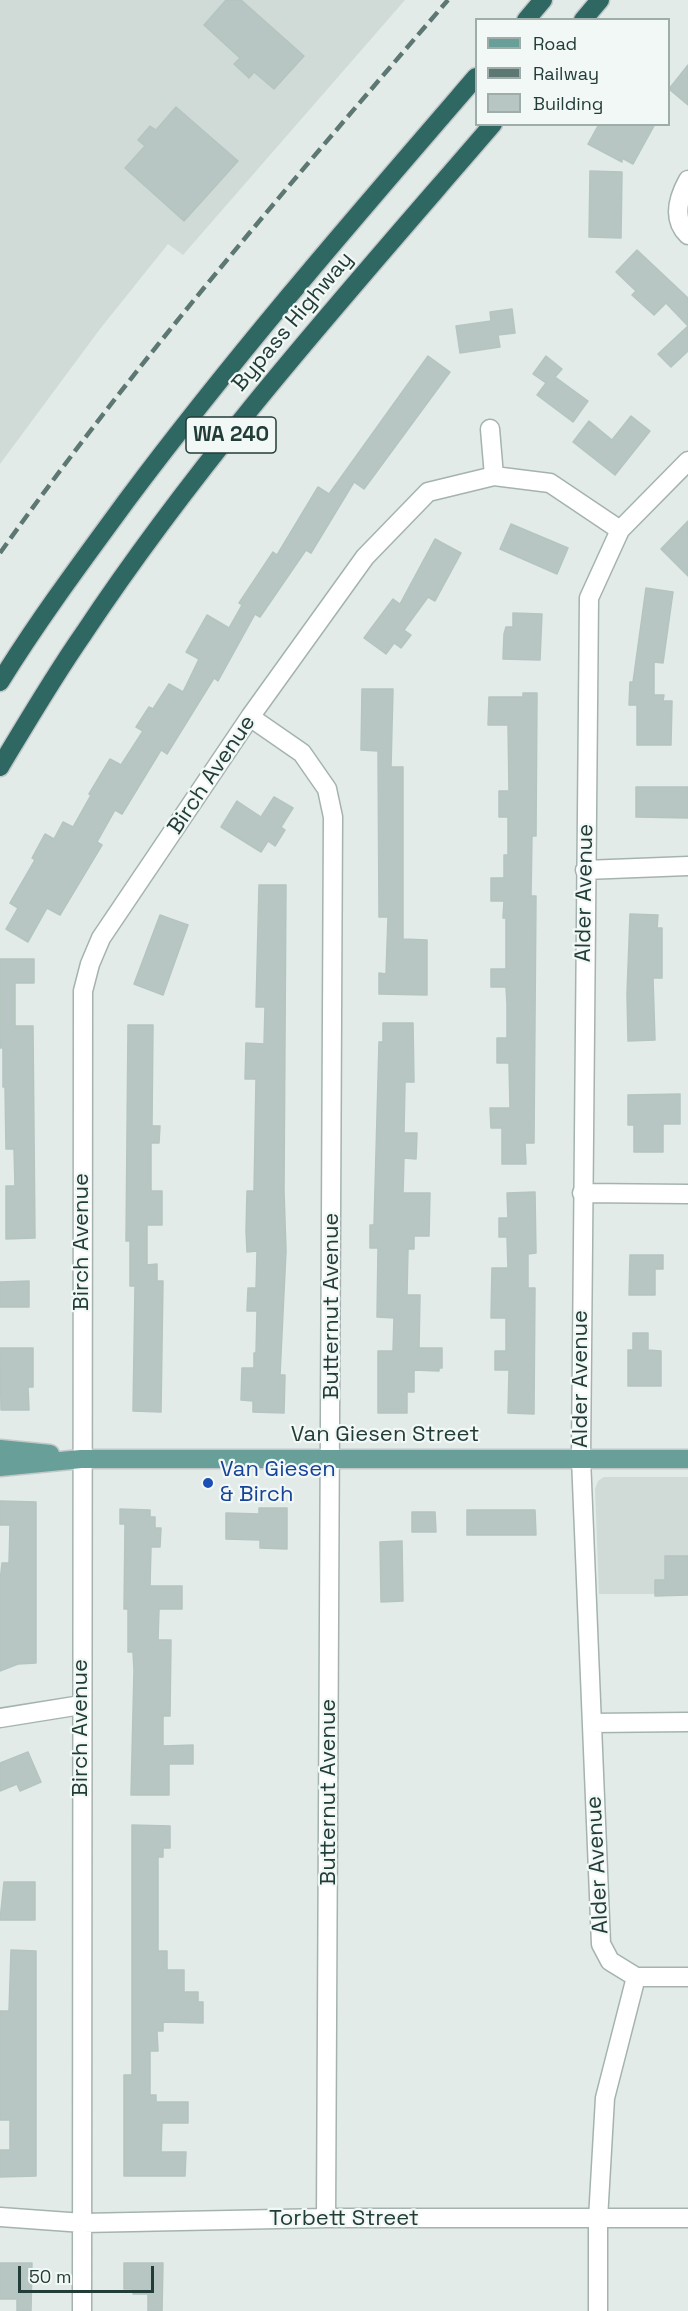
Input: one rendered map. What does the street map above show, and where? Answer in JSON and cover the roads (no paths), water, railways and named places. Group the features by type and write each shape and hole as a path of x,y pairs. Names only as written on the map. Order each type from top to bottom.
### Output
{"highway":[{"path":"528,18 543,0"},
{"path":"585,18 600,0"},
{"name":"Bypass Highway","path":"0,682 73,573 219,381 307,272 475,79"},
{"name":"Bypass Highway","path":"0,767 84,632 210,461 314,332 491,126"}],"main road":[{"name":"Van Giesen Street","path":"0,1449 81,1459"},
{"name":"Van Giesen Street","path":"0,1467 81,1459 688,1459"}],"street":[{"path":"688,180 676,201 682,229 688,235"},
{"path":"490,429 494,476"},
{"name":"Alder Avenue","path":"636,1977 610,1961 601,1944 581,1458 589,598 620,530 688,461"},
{"name":"Birch Avenue","path":"82,2311 83,991 90,964 101,938 250,717 365,557 428,492 494,476 550,483 620,530"},
{"name":"Butternut Avenue","path":"250,717 302,753 327,789 333,817 332,1459 326,2218"},
{"path":"585,870 688,866"},
{"path":"582,1193 688,1194"},
{"path":"0,1718 81,1705"},
{"path":"592,1723 688,1722"},
{"path":"598,2311 598,2219 605,2098 636,1977 688,1977"},
{"name":"Torbett Street","path":"0,2217 83,2223 326,2218 688,2218"}],"railway":[{"path":"0,553 106,410 162,340 448,0"}],"place":[{"name":"Van Giesen & Birch","path":"208,1483"}]}
